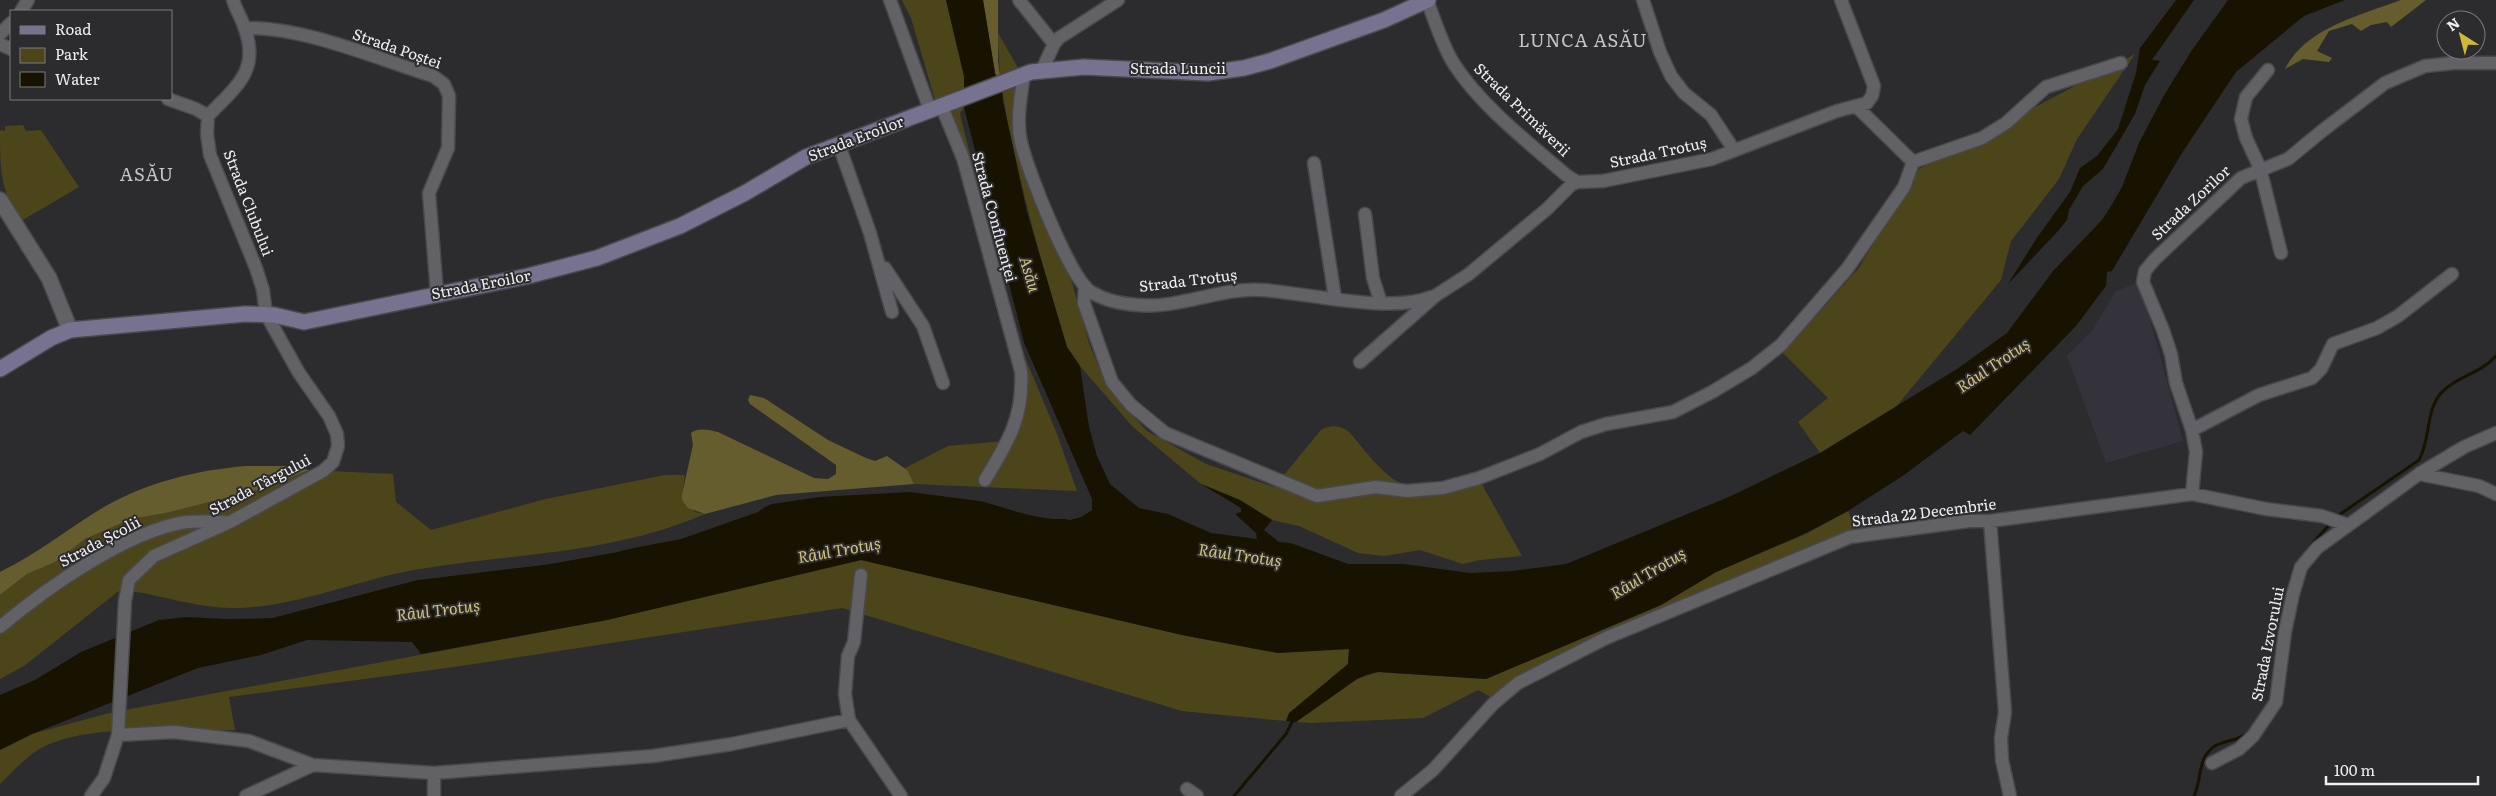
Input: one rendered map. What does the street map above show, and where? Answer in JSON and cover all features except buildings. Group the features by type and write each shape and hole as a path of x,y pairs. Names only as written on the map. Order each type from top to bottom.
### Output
{"main road":[{"name":"Strada Luncii","path":"1006,80 1042,70 1084,67 1208,73 1244,68 1278,58 1376,23 1428,0"},
{"name":"Strada Eroilor","path":"0,369 51,338 70,330 266,314 304,322 558,269 652,238 745,193 794,163 1006,80"}],"street":[{"path":"171,100 196,108 208,116 247,72 251,59 245,28 233,0"},
{"name":"Strada Confluenței","path":"890,0 936,107 963,158 1020,372 1022,388 1019,413 1007,442 985,480"},
{"path":"1019,0 1054,44"},
{"path":"1042,70 1054,44 1066,32 1118,0"},
{"name":"Strada Primăverii","path":"1428,0 1446,48 1461,74 1494,110 1566,175 1577,182"},
{"path":"1643,0 1660,52 1671,76 1684,93 1711,115 1734,150"},
{"path":"1841,0 1874,86 1870,101 1857,107 1913,162"},
{"path":"0,34 10,24"},
{"name":"Strada Poștei","path":"245,28 283,32 315,39 433,76 444,84 449,96 448,148 429,193 437,293"},
{"path":"1913,162 1982,138 2006,123 2046,87 2121,63"},
{"name":"Strada Zorilor","path":"2192,494 2196,452 2192,430 2176,383 2171,354 2163,330 2147,297 2143,282 2145,271 2155,259 2241,178 2260,168 2288,159 2371,92 2411,70 2436,64 2496,64"},
{"path":"2268,70 2246,96 2241,118 2246,138 2260,168 2280,253"},
{"name":"Strada Trotuș","path":"1024,74 1019,114 1021,142 1069,263 1085,286 1101,296 1140,305 1162,304 1240,290 1261,290 1381,303 1418,302 1435,296"},
{"name":"Strada Trotuș","path":"1360,362 1435,296 1469,274 1577,182 1603,181 1712,159 1837,111 1857,107"},
{"name":"Strada Clubului","path":"208,116 210,155 256,268 266,314"},
{"path":"839,145 875,248 892,312"},
{"path":"1085,286 1084,304 1112,382 1131,405 1165,433 1316,496 1376,487 1407,491 1443,488 1479,478 1540,454 1581,432 1606,424 1674,412 1752,368 1781,345 1847,269 1904,187 1913,162"},
{"path":"1314,163 1335,298"},
{"path":"0,200 49,278 70,330"},
{"path":"1365,214 1373,278 1381,303"},
{"path":"875,248 891,279 923,326 943,383"},
{"path":"2192,430 2259,395 2312,378 2321,369 2333,344 2377,328 2398,316 2452,274"},
{"name":"Strada Târgului","path":"91,796 104,778 118,734 125,601 129,580 154,556 230,522 323,471 333,462 338,446 337,434 329,416 299,373 266,314"},
{"path":"2339,521 2464,447 2496,433"},
{"path":"2419,474 2479,486 2496,494"},
{"name":"Strada 22 Decembrie","path":"1401,796 1433,770 1493,704 1518,683 1606,638 1850,537 1969,521 1990,522 2192,494 2339,521"},
{"name":"Strada Izvorului","path":"2212,763 2239,749 2253,736 2276,702 2285,632 2301,567 2339,521"},
{"name":"Strada Școlii","path":"0,627 79,568 128,542 157,530 186,522 230,522"},
{"path":"1990,522 2006,712 2001,738 2002,760 2010,796"},
{"path":"861,575 856,603 854,642 848,656 845,694 849,720 901,796"},
{"path":"118,734 174,732 249,741 313,765 434,772 653,756 732,744 849,720"},
{"path":"246,796 313,765"},
{"path":"434,772 434,796"}],"shaded area":[{"path":"983,0 998,0 998,61 1002,90 995,73"},
{"path":"2401,0 2426,0 2391,27 2387,22 2371,25 2361,31 2352,24 2329,31 2317,51 2332,58 2329,62 2303,59 2285,69 2294,55 2320,33 2352,18"},
{"path":"2140,282 2183,441 2106,463 2067,356 2093,329 2116,291"},
{"path":"750,395 764,398 828,440 866,458 875,461 887,456 907,470 914,484 776,495 705,514 688,508 682,500 682,494 693,445 691,433 697,430 718,432 814,478 828,479 836,474 836,465 750,404 748,400"},
{"path":"246,466 285,466 309,470 261,489 166,513 131,519 85,539 55,562 27,574 0,595 0,572 121,498 155,484 191,474"}],"green space":[{"path":"902,0 946,0 964,76 964,108 960,113 961,119 1019,343 1057,434 1077,491 914,484 905,468 948,446 1004,441 1014,411 1016,374 959,161 938,110 911,18"},
{"path":"998,33 1017,66 1016,86 1026,141 1073,286 1090,346 1109,390 1147,431 1206,464 1274,487 1321,430 1328,427 1338,427 1348,431 1381,469 1403,484 1429,484 1475,472 1522,556 1480,560 1463,564 1420,550 1384,556 1358,553 1299,526 1272,520 1240,500 1201,484 1133,427 1080,366 1067,347 1033,231 1012,144 1001,81"},
{"path":"2135,54 2077,139 2059,179 2011,241 2001,280 1895,408 1820,453 1798,422 1828,398 1783,353 1858,269 1919,169"},
{"path":"23,125 26,131 41,130 79,187 21,221 5,189 1,168 0,130 5,131 5,126"},
{"path":"309,470 393,474 396,502 431,530 546,499 665,475 685,475 682,494 695,512 705,514 670,527 600,545 420,569 373,579 303,598 256,607 204,606 120,590 24,666 0,679 0,595 27,574 55,562 85,539 131,519 166,513 261,489"},
{"path":"1848,511 1853,523 1876,513 1880,537 1849,542 1669,616 1494,699 1478,690 1423,718 1312,723 1296,722 1357,679 1378,672 1486,679 1661,605 1716,572 1806,534"},
{"path":"861,560 1182,635 1278,653 1349,649 1348,664 1290,713 1286,721 1182,711 842,608 454,667 229,697 235,730 163,729 110,731 63,739 43,747 32,754 0,784 0,750 32,734 109,713 607,620"}],"water":[{"path":"946,0 983,0 995,73 1002,90 1027,212 1067,347 1080,366 1089,427 1097,456 1110,484 1139,508 1168,514 1211,533 1257,539 1256,533 1235,514 1241,512 1241,508 1201,484 1240,500 1272,520 1264,530 1279,542 1291,543 1348,564 1404,564 1470,573 1512,571 1566,564 1731,496 1820,453 1957,369 2007,333 2053,271 2102,220 2122,187 2139,143 2163,97 2192,50 2228,0 2345,0 2304,16 2236,72 2182,153 2112,271 2107,272 2106,286 2076,326 1970,435 1963,431 1904,475 1848,511 1806,533 1716,572 1661,605 1486,679 1378,672 1357,679 1296,722 1286,721 1289,713 1348,664 1349,649 1278,653 1182,635 861,560 607,620 421,654 412,642 307,640 261,655 198,668 32,734 0,750 0,695 35,680 81,652 159,620 187,617 226,619 272,618 417,580 550,564 681,539 786,501 871,492 918,492 971,499 1032,516 1048,518 1064,519 1092,510 1092,499 1024,343 964,108 964,76"},
{"path":"2176,0 2194,0 2152,60 2160,61 2145,85 2135,114 2103,169 2083,186 2069,210 2067,220 2059,230 2008,284 2036,239 2070,192 2080,168 2097,156 2118,129 2136,73 2140,48"}],"pier":[{"path":"964,108 1024,343 1092,500 1092,510 1081,517 1070,520 1037,513 1069,517 1079,515 1089,509 1089,500 1031,366 1015,323 962,111"},
{"path":"910,490 971,497 995,503 910,492 819,497 766,505 758,512 733,518 757,510 766,502 819,494"},
{"path":"652,542 618,552 550,564 417,580 272,618 226,619 210,616 271,615 417,577 549,562"}],"waterway":[{"path":"2336,517 2419,460 2423,452 2432,409 2441,393 2453,383 2483,367 2496,356"},
{"path":"2311,545 2330,524"},
{"path":"2287,594 2291,581"},
{"path":"1234,796 1286,734 1293,720"},
{"path":"2194,796 2203,762 2209,751 2219,744 2240,738 2248,733"}],"district":[{"name":"LUNCA ASĂU","path":"1583,41"},
{"name":"ASĂU","path":"147,175"}],"water label":[{"name":"Asău","path":"1030,274"},
{"name":"Râul Trotuș","path":"1993,365"},
{"name":"Râul Trotuș","path":"839,550"},
{"name":"Râul Trotuș","path":"1240,555"},
{"name":"Râul Trotuș","path":"1648,573"},
{"name":"Râul Trotuș","path":"438,610"}]}
